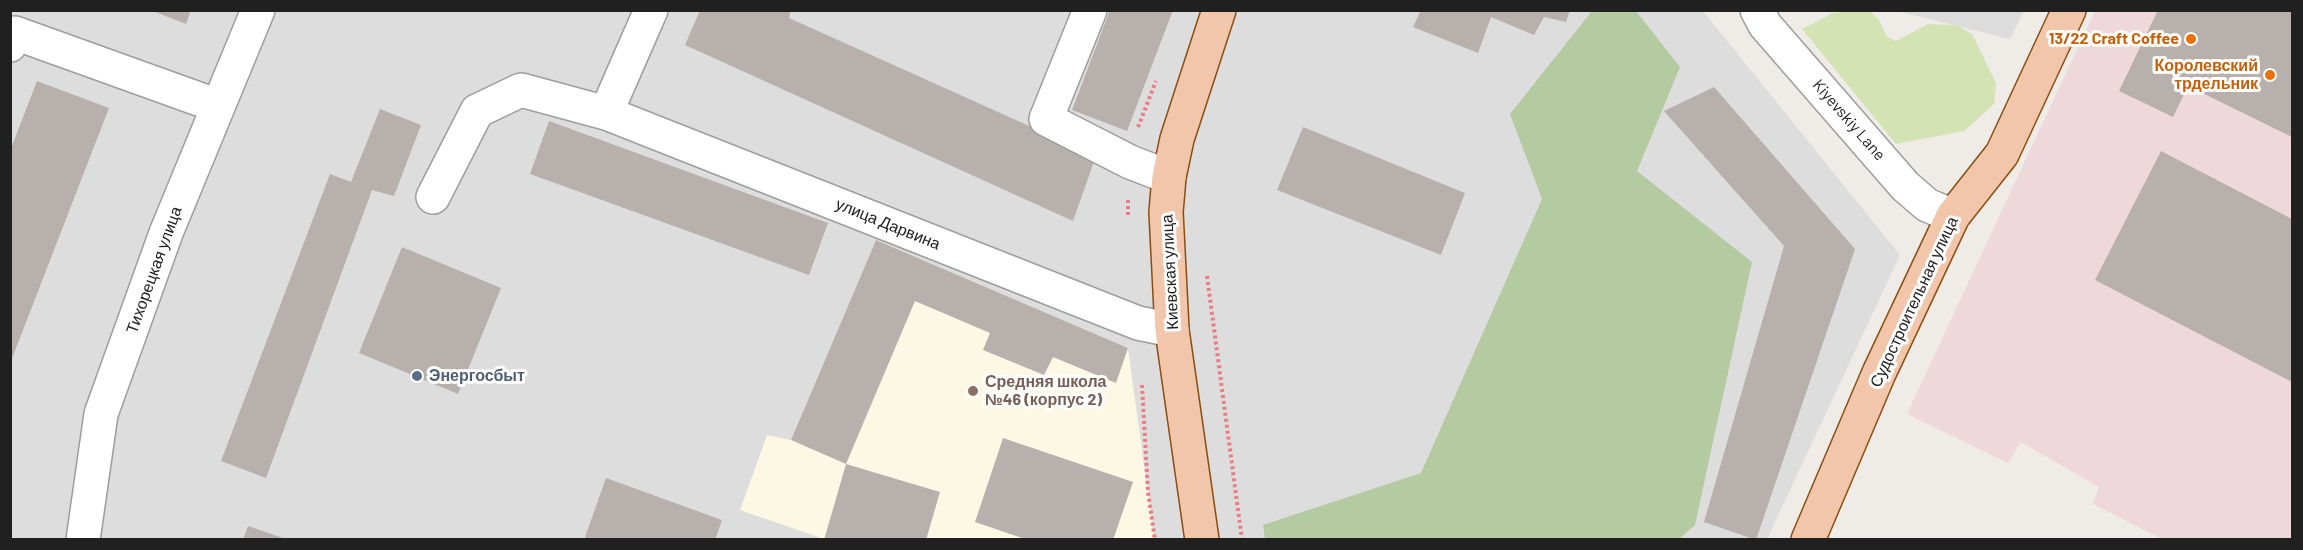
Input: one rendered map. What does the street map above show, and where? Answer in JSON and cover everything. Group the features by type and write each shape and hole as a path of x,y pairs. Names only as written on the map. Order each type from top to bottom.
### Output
{"main road":[{"name":"Киевская улица","path":"1202,540 1172,330 1166,212 1169,177 1178,139 1219,10"},
{"name":"Судостроительная улица","path":"1808,540 1879,373 1953,216 2002,154 2069,10"}],"street":[{"name":"Тихорецкая улица","path":"83,540 101,414 166,233 258,10"},
{"path":"606,112 651,10"},
{"path":"1090,10 1046,119 1130,162 1169,177"},
{"name":"Kiyevskiy Lane","path":"1756,10 1765,26 1905,186 1927,205 1953,216"},
{"path":"12,37 218,106"},
{"name":"улица Дарвина","path":"433,197 477,111 521,90 606,112 1138,323 1172,330"}],"path":[{"path":"1207,267 1242,540"}],"shaded area":[{"path":"10,11 1703,11 1900,255 1767,539 11,539"},
{"path":"1897,11 2024,11 2010,39"},
{"path":"2095,11 2292,11 2292,539 2162,539 2093,504 2099,487 2021,442 2008,463 1907,414"},
{"name":"Средняя школа №46 (корпус 2)","path":"876,240 1128,348 1154,539 824,539 740,510 767,435 791,440"}],"green space":[{"path":"1592,11 1636,11 1680,67 1637,171 1752,262 1695,525 1678,540 1265,539 1263,525 1421,473 1542,199 1510,114"},
{"path":"1871,12 1879,20 1887,37 1896,41 1928,24 1956,25 1972,34 1996,83 1994,104 1964,131 1896,144 1802,29 1833,13"}],"building":[{"path":"150,10 191,10 186,24"},
{"path":"700,10 791,10 789,18 1096,156 1073,221 685,45"},
{"path":"1110,10 1173,10 1127,131 1072,110"},
{"path":"1421,10 1570,10 1566,22 1544,17 1534,35 1491,17 1478,53 1413,27"},
{"path":"2158,10 2292,10 2292,137 2188,86 2173,117 2119,91"},
{"path":"37,81 109,108 11,361 10,151"},
{"path":"1714,87 1855,249 1756,540 1704,522 1784,246 1664,111"},
{"path":"380,109 421,125 394,196 372,190 266,478 221,461 330,174 351,182"},
{"path":"549,121 828,223 809,275 530,174"},
{"path":"1303,127 1465,193 1441,255 1277,190"},
{"path":"2161,151 2292,219 2292,382 2095,280"},
{"path":"876,240 1128,348 1116,383 1053,357 1044,375 983,350 990,333 915,301 846,464 791,440"},
{"path":"402,247 501,288 458,394 359,353"},
{"path":"1003,438 1133,482 1113,540 1028,540 975,522"},
{"path":"846,464 940,492 926,540 824,540"},
{"path":"606,478 722,520 715,540 584,540"},
{"path":"248,526 286,539 286,540 243,540"}],"place":[{"name":"13/22 Craft Coffee","path":"2191,39"},
{"name":"Королевский трдельник","path":"2270,75"},
{"name":"Энергосбыт","path":"417,376"},
{"name":"Средняя школа №46 (корпус 2)","path":"973,391"}]}
